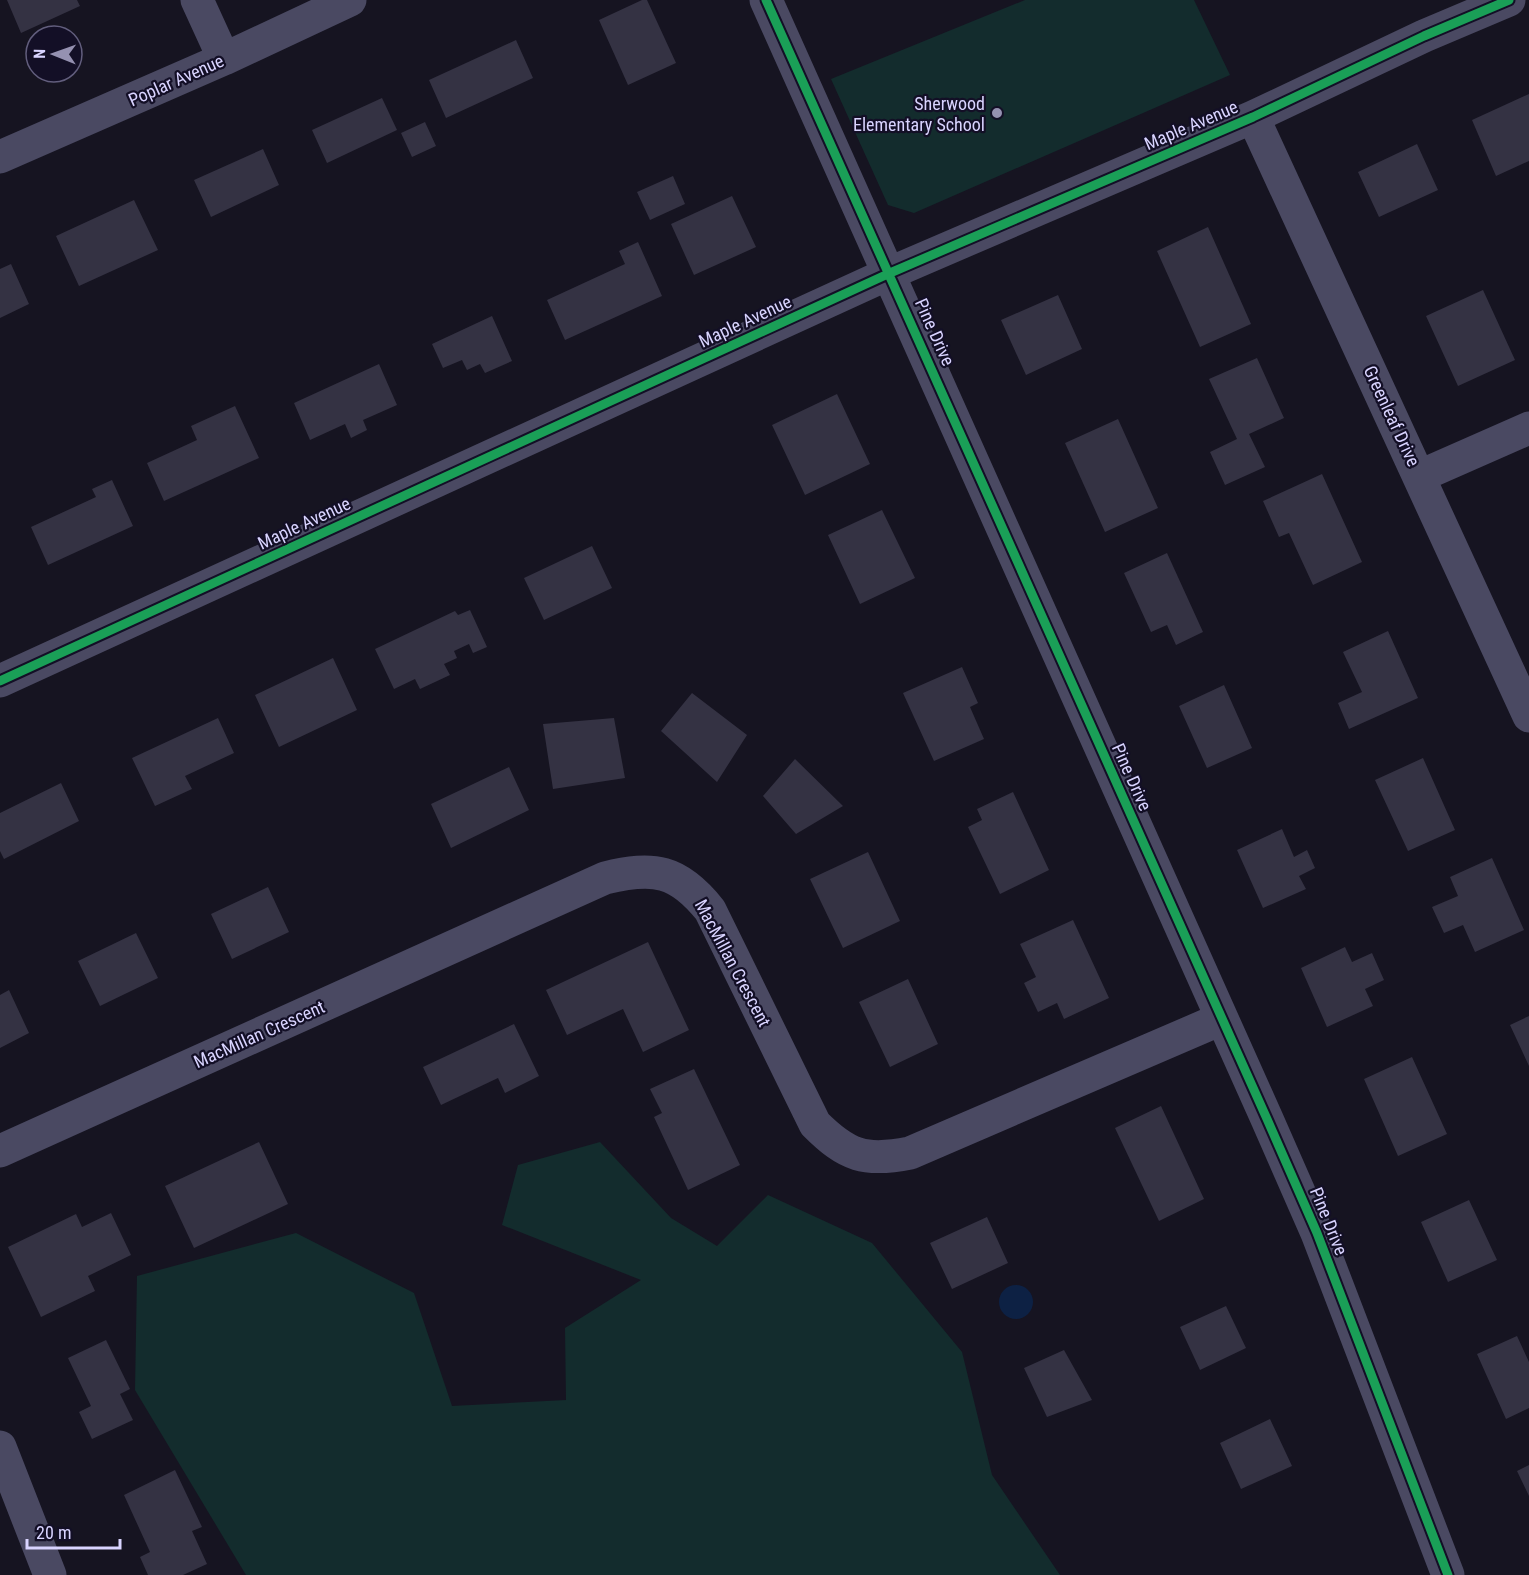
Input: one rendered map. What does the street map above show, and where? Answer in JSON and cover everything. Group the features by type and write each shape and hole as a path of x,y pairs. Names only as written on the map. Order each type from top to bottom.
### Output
{"street":[{"path":"197,0 224,59"},
{"name":"Poplar Avenue","path":"0,157 224,59 350,0"},
{"name":"Pine Drive","path":"766,0 890,273 1317,1233 1448,1575"},
{"name":"Maple Avenue","path":"0,681 890,273 1253,117 1424,36 1509,0"},
{"name":"Greenleaf Drive","path":"1253,117 1529,716"},
{"path":"1420,476 1529,428"},
{"name":"MacMillan Crescent","path":"0,1151 605,878 634,871 668,874 693,890 704,903 815,1124 836,1145 861,1156 887,1158 910,1153 1221,1019"},
{"path":"0,1447 50,1575"}],"green space":[{"name":"Sherwood Elementary School","path":"1025,0 1194,0 1230,75 914,213 888,205 831,79"},
{"path":"600,1142 671,1218 717,1246 768,1195 872,1243 962,1352 992,1475 1060,1575 246,1575 135,1390 137,1276 296,1233 414,1293 452,1406 566,1400 565,1328 641,1280 502,1225 518,1165"}],"water":[{"path":"1016,1285 1028,1290 1033,1302 1028,1314 1016,1319 1004,1314 999,1302 1004,1290"}],"building":[{"path":"7,0 77,0 80,6 41,24 24,24 24,32 21,33"},
{"path":"642,0 647,0 676,63 628,85 599,20"},
{"path":"516,40 533,78 446,118 429,80"},
{"path":"1529,94 1529,161 1496,176 1472,120"},
{"path":"382,98 397,130 327,163 312,130"},
{"path":"425,122 436,146 412,157 401,133"},
{"path":"1417,144 1438,190 1379,217 1358,172"},
{"path":"263,149 279,185 211,217 194,180"},
{"path":"673,176 685,204 650,220 637,192"},
{"path":"732,196 756,247 694,275 671,224"},
{"path":"134,200 158,250 79,286 56,236"},
{"path":"1208,227 1251,324 1200,347 1157,251"},
{"path":"638,242 662,296 565,340 547,300 625,264 619,251"},
{"path":"11,264 29,304 0,318 0,269"},
{"path":"1483,290 1515,360 1458,386 1426,316"},
{"path":"1058,295 1082,349 1026,375 1001,320"},
{"path":"492,316 512,361 485,373 480,364 467,370 462,360 443,368 432,344"},
{"path":"1257,358 1284,418 1249,434 1265,467 1225,485 1210,452 1237,439 1209,379"},
{"path":"379,364 397,405 363,420 367,430 351,438 345,424 310,440 294,403"},
{"path":"837,394 870,464 805,495 772,425"},
{"path":"235,406 259,458 164,501 147,463 197,440 191,426"},
{"path":"1118,419 1158,508 1105,532 1065,443"},
{"path":"1322,474 1362,562 1313,585 1289,533 1279,537 1263,501"},
{"path":"112,480 133,526 48,565 31,527 96,497 92,489"},
{"path":"882,510 915,578 860,604 828,535"},
{"path":"592,546 612,588 544,620 524,578"},
{"path":"1167,553 1203,632 1176,645 1167,625 1151,632 1124,573"},
{"path":"470,610 487,647 473,653 469,644 454,651 457,658 444,664 450,675 420,689 415,679 394,689 375,649 455,611 458,615"},
{"path":"1388,631 1418,698 1349,729 1338,703 1362,692 1343,652"},
{"path":"333,658 357,710 279,747 255,695"},
{"path":"962,667 978,703 970,707 984,739 934,761 903,693"},
{"path":"1224,685 1252,748 1207,768 1179,706"},
{"path":"692,693 747,735 717,782 661,731"},
{"path":"218,718 234,753 185,776 192,789 155,806 132,758"},
{"path":"614,718 625,778 553,789 543,724"},
{"path":"1423,758 1455,830 1408,851 1375,780"},
{"path":"795,759 843,806 796,834 763,796"},
{"path":"509,767 529,810 451,848 431,804"},
{"path":"61,783 79,821 4,859 0,851 0,813"},
{"path":"1013,792 1049,870 1000,894 968,827 982,820 977,809"},
{"path":"1282,829 1294,857 1307,850 1315,868 1299,876 1306,889 1263,908 1237,850"},
{"path":"868,852 900,921 843,948 810,879"},
{"path":"1492,858 1524,930 1475,952 1463,925 1444,933 1432,907 1458,896 1450,877"},
{"path":"268,887 289,932 232,959 211,914"},
{"path":"1073,920 1109,998 1064,1019 1057,1003 1038,1012 1024,983 1036,977 1020,944"},
{"path":"136,933 158,978 100,1006 78,961"},
{"path":"648,942 689,1030 643,1052 623,1009 567,1035 546,990"},
{"path":"1345,947 1352,962 1372,953 1384,980 1365,989 1373,1006 1327,1027 1301,968"},
{"path":"908,979 938,1044 890,1067 859,1002"},
{"path":"9,990 29,1033 0,1048 0,995"},
{"path":"1529,1016 1529,1066 1510,1025"},
{"path":"514,1024 539,1076 505,1093 498,1078 441,1105 423,1067"},
{"path":"1412,1057 1447,1134 1398,1156 1364,1079"},
{"path":"694,1069 740,1165 688,1190 654,1117 662,1113 650,1089"},
{"path":"1161,1106 1204,1199 1159,1221 1115,1128"},
{"path":"259,1142 288,1204 194,1248 165,1186"},
{"path":"1469,1200 1497,1260 1448,1282 1421,1222"},
{"path":"111,1213 131,1255 88,1276 95,1291 41,1317 8,1247 76,1214 82,1227"},
{"path":"987,1217 1008,1263 952,1289 930,1243"},
{"path":"1226,1306 1246,1348 1200,1370 1180,1327"},
{"path":"1517,1336 1529,1362 1529,1408 1506,1419 1477,1354"},
{"path":"106,1340 130,1389 120,1394 133,1420 92,1439 79,1412 91,1406 68,1358"},
{"path":"1064,1350 1092,1400 1047,1417 1024,1368"},
{"path":"1270,1419 1292,1466 1241,1489 1220,1443"},
{"path":"1529,1465 1529,1496 1517,1471"},
{"path":"175,1470 202,1527 192,1531 207,1564 183,1575 148,1575 140,1557 150,1552 124,1495"}],"cycle path":[{"path":"766,0 1317,1233 1448,1575"},
{"path":"0,681 890,273 1253,117 1424,36 1509,0"}],"place":[{"name":"Sherwood Elementary School","path":"997,113"}]}
